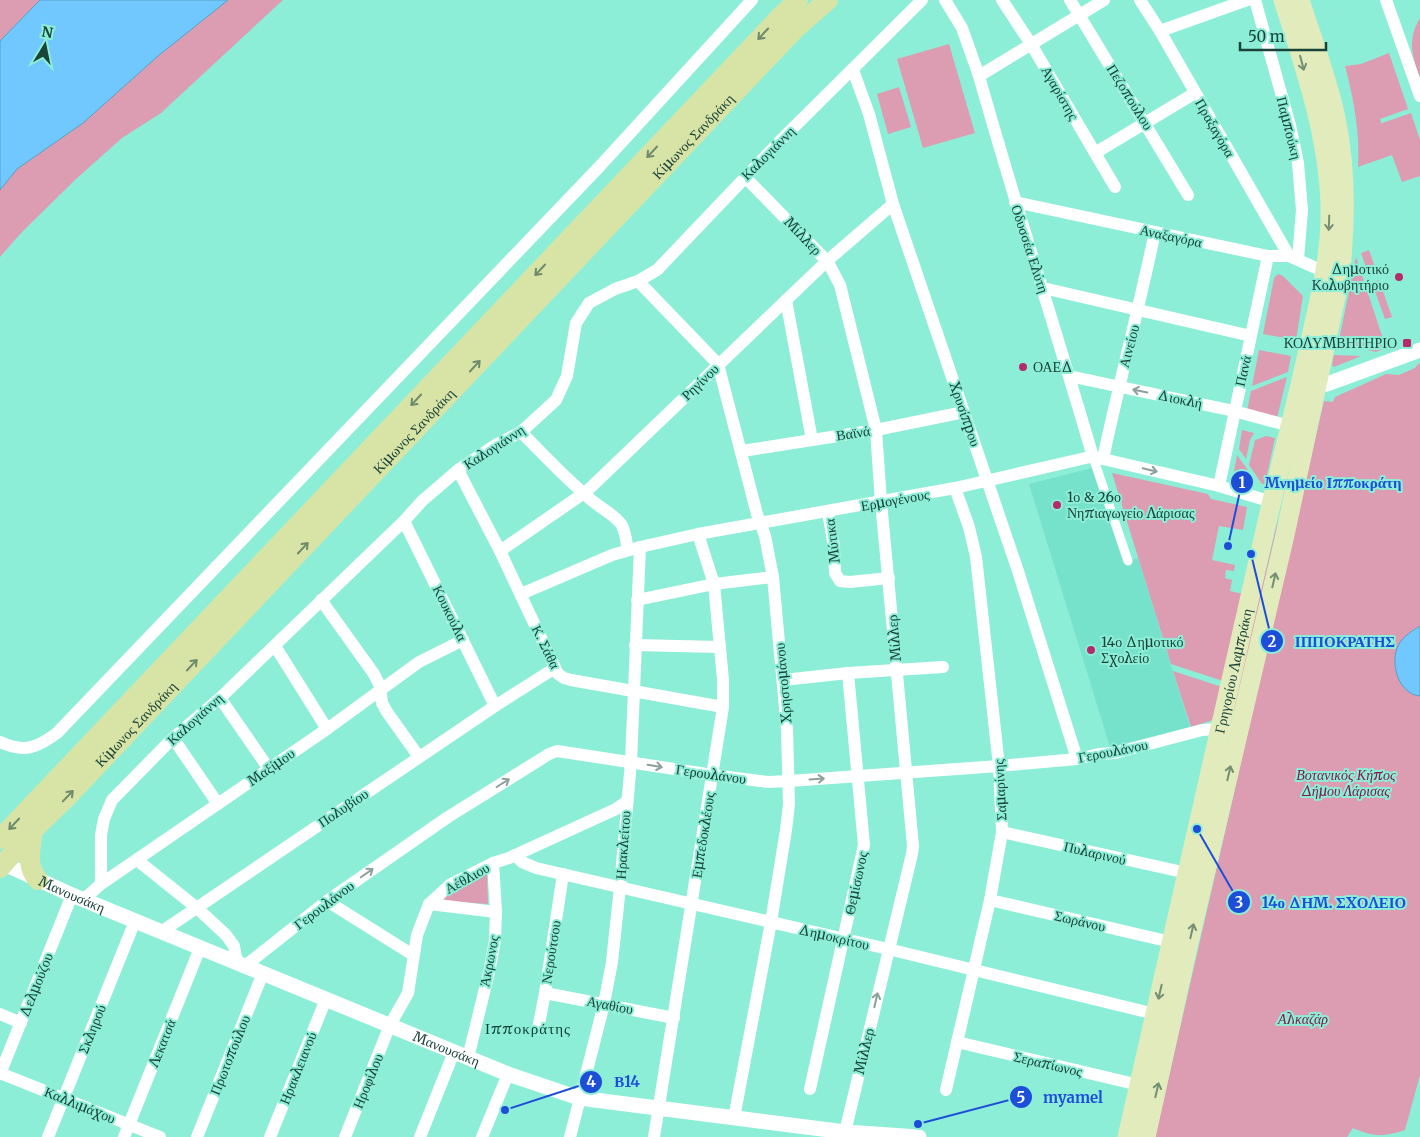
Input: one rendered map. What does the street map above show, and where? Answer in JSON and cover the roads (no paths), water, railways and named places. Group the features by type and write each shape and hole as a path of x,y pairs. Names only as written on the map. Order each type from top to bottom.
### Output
{"highway":[{"name":"Κίμωνος Σανδράκη","path":"0,839 798,0"},
{"name":"Κίμωνος Σανδράκη","path":"1,865 795,29 828,0"},
{"path":"33,830 29,859 30,868 38,880"}],"main road":[{"name":"Γρηγορίου Λαμπράκη","path":"1283,0 1315,108 1325,154 1329,188 1330,223 1315,384"},
{"name":"Γρηγορίου Λαμπράκη","path":"1126,1137 1272,502 1315,384 1340,278 1344,236 1342,157 1336,116 1300,0"},
{"name":"Γρηγορίου Λαμπράκη","path":"1146,1137 1239,734 1299,428"}],"street":[{"path":"0,742 15,748 37,746 57,733 600,166 752,0"},
{"name":"Καλογιάννη","path":"101,884 101,835 104,818 112,800 173,738 220,698 275,646 404,521 422,501 458,470 497,444 521,432 556,400 564,385 576,323 589,303 615,289 638,281 657,270 745,177 922,0"},
{"name":"Οδυσσέα Ελύτη","path":"945,0 962,28 979,76 1015,202 1098,458 1128,561"},
{"name":"Αγαρίστης","path":"1002,0 1031,44 1115,188"},
{"name":"Πεζοπούλου","path":"1070,0 1188,194"},
{"path":"979,76 1078,14 1104,0"},
{"name":"Πραξαγόρα","path":"1140,0 1294,258"},
{"path":"1160,31 1247,0"},
{"name":"Παμπούκη","path":"1254,0 1290,126 1298,163 1302,210 1294,258"},
{"path":"1386,0 1420,96"},
{"name":"Χρυσίπpου","path":"853,70 869,114 894,204 988,480 1077,759"},
{"path":"1095,153 1195,93"},
{"name":"Μίλλερ","path":"745,177 827,261 840,286 876,430 912,830 912,854 845,1132"},
{"name":"Αναξαγόρα","path":"1015,202 1268,256 1294,258 1325,272"},
{"name":"Ρηγίνου","path":"500,551 584,494 827,261 894,204"},
{"name":"Αινείου","path":"1098,458 1139,309 1155,232"},
{"name":"Πανά","path":"1219,486 1268,256"},
{"name":"Χρηστομάνου","path":"638,281 718,364 765,536 772,577 787,730 789,804 771,922 734,1118"},
{"path":"1043,288 1251,336"},
{"path":"786,300 812,440"},
{"path":"1315,384 1420,350"},
{"name":"Διοκλή","path":"1070,376 1234,411 1299,428"},
{"name":"Βαϊνά","path":"742,451 876,430 964,412"},
{"name":"Ηρακλείτου","path":"521,432 584,494 621,524 634,549 637,600 631,762 612,962 604,1004 570,1137"},
{"name":"Ερμογένους","path":"520,594 612,555 634,549 698,534 955,488 1098,458 1219,486 1272,502"},
{"name":"Κ. Σάθα","path":"458,470 500,551 558,674 571,680 723,707"},
{"name":"Σαμαρίνης","path":"946,1090 990,900 1002,832 999,766 975,550 955,488"},
{"name":"Μύτικα","path":"828,512 834,547 835,573 840,581 850,582 889,578"},
{"name":"Κουκούλα","path":"404,521 495,706"},
{"name":"Εμπεδοκλέους","path":"654,1137 723,707 714,584 698,534"},
{"path":"637,600 714,584 772,577"},
{"path":"321,600 374,674 381,690 382,703 386,712 419,757"},
{"name":"Μαξίμου","path":"77,898 137,860 327,729 419,662 463,640"},
{"path":"634,645 720,647"},
{"path":"275,646 327,729"},
{"path":"783,680 897,669 943,667"},
{"name":"Πολυβίου","path":"161,932 495,706 555,668"},
{"name":"Θεμίσωνος","path":"810,1090 864,845 848,673"},
{"path":"220,698 269,769"},
{"name":"Γερουλάνου","path":"241,964 327,901 448,817 549,754 565,751 768,782 1077,759 1099,754 1115,753 1202,730 1220,730 1239,734"},
{"path":"173,738 218,804"},
{"name":"Αέθλιου","path":"390,1025 408,993 413,955 419,930 429,904 447,887 493,863 515,855 616,809 626,802"},
{"name":"Πυλαρινού","path":"1002,832 1187,873"},
{"name":"Δημοκρίτου","path":"515,855 522,862 530,866 888,949 1155,1014"},
{"path":"137,860 197,908 231,940 241,964"},
{"name":"Άκρωνος","path":"420,1137 461,1055 490,968 496,932 493,863"},
{"name":"Μανουσάκη","path":"1,865 77,898 508,1074 579,1098 734,1118 828,1133 845,1132 919,1137"},
{"name":"Νερούτσου","path":"538,1029 563,874"},
{"name":"Δελμούζου","path":"0,1073 77,898"},
{"name":"Σωράνου","path":"990,900 1171,942"},
{"path":"327,901 413,955"},
{"path":"429,904 496,912"},
{"name":"Σκληρού","path":"48,1137 135,921"},
{"name":"Λεκατσά","path":"124,1137 200,948"},
{"name":"Πρωτοπούλου","path":"196,1137 262,973"},
{"name":"Αγαθίου","path":"545,993 674,1018"},
{"name":"Ηρακλειανού","path":"270,1137 326,999"},
{"path":"0,1014 21,1023"},
{"name":"Ηροφίλου","path":"345,1137 390,1025"},
{"name":"Σεραπίωνος","path":"957,1042 1139,1085"},
{"name":"Καλλιμάχου","path":"0,1073 160,1137"},
{"path":"482,1137 508,1074"}],"place":[{"name":"Δημοτικό Κολυβητήριο","path":"1399,277"},
{"name":"ΚΟΛΥΜΒΗΤΗΡΙΟ","path":"1407,343"},
{"name":"ΟΑΕΔ","path":"1023,367"},
{"name":"1ο & 26ο Νηπιαγωγείο Λάρισας","path":"1057,505"},
{"name":"Μνημείο Ιπποκράτη","path":"1228,546"},
{"name":"ΙΠΠΟΚΡΑΤΗΣ","path":"1251,554"},
{"name":"14ο Δημοτικό Σχολείο","path":"1091,650"},
{"name":"14ο ΔΗΜ. ΣΧΟΛΕΙΟ","path":"1197,829"},
{"name":"Β14","path":"505,1110"},
{"name":"myamel","path":"918,1124"}],"district":[{"name":"Ιπποκράτης","path":"528,1028"}],"park label":[{"name":"Βοτανικός Κήπος Δήμου Λάρισας","path":"1346,784"},
{"name":"Αλκαζάρ","path":"1303,1019"}]}
